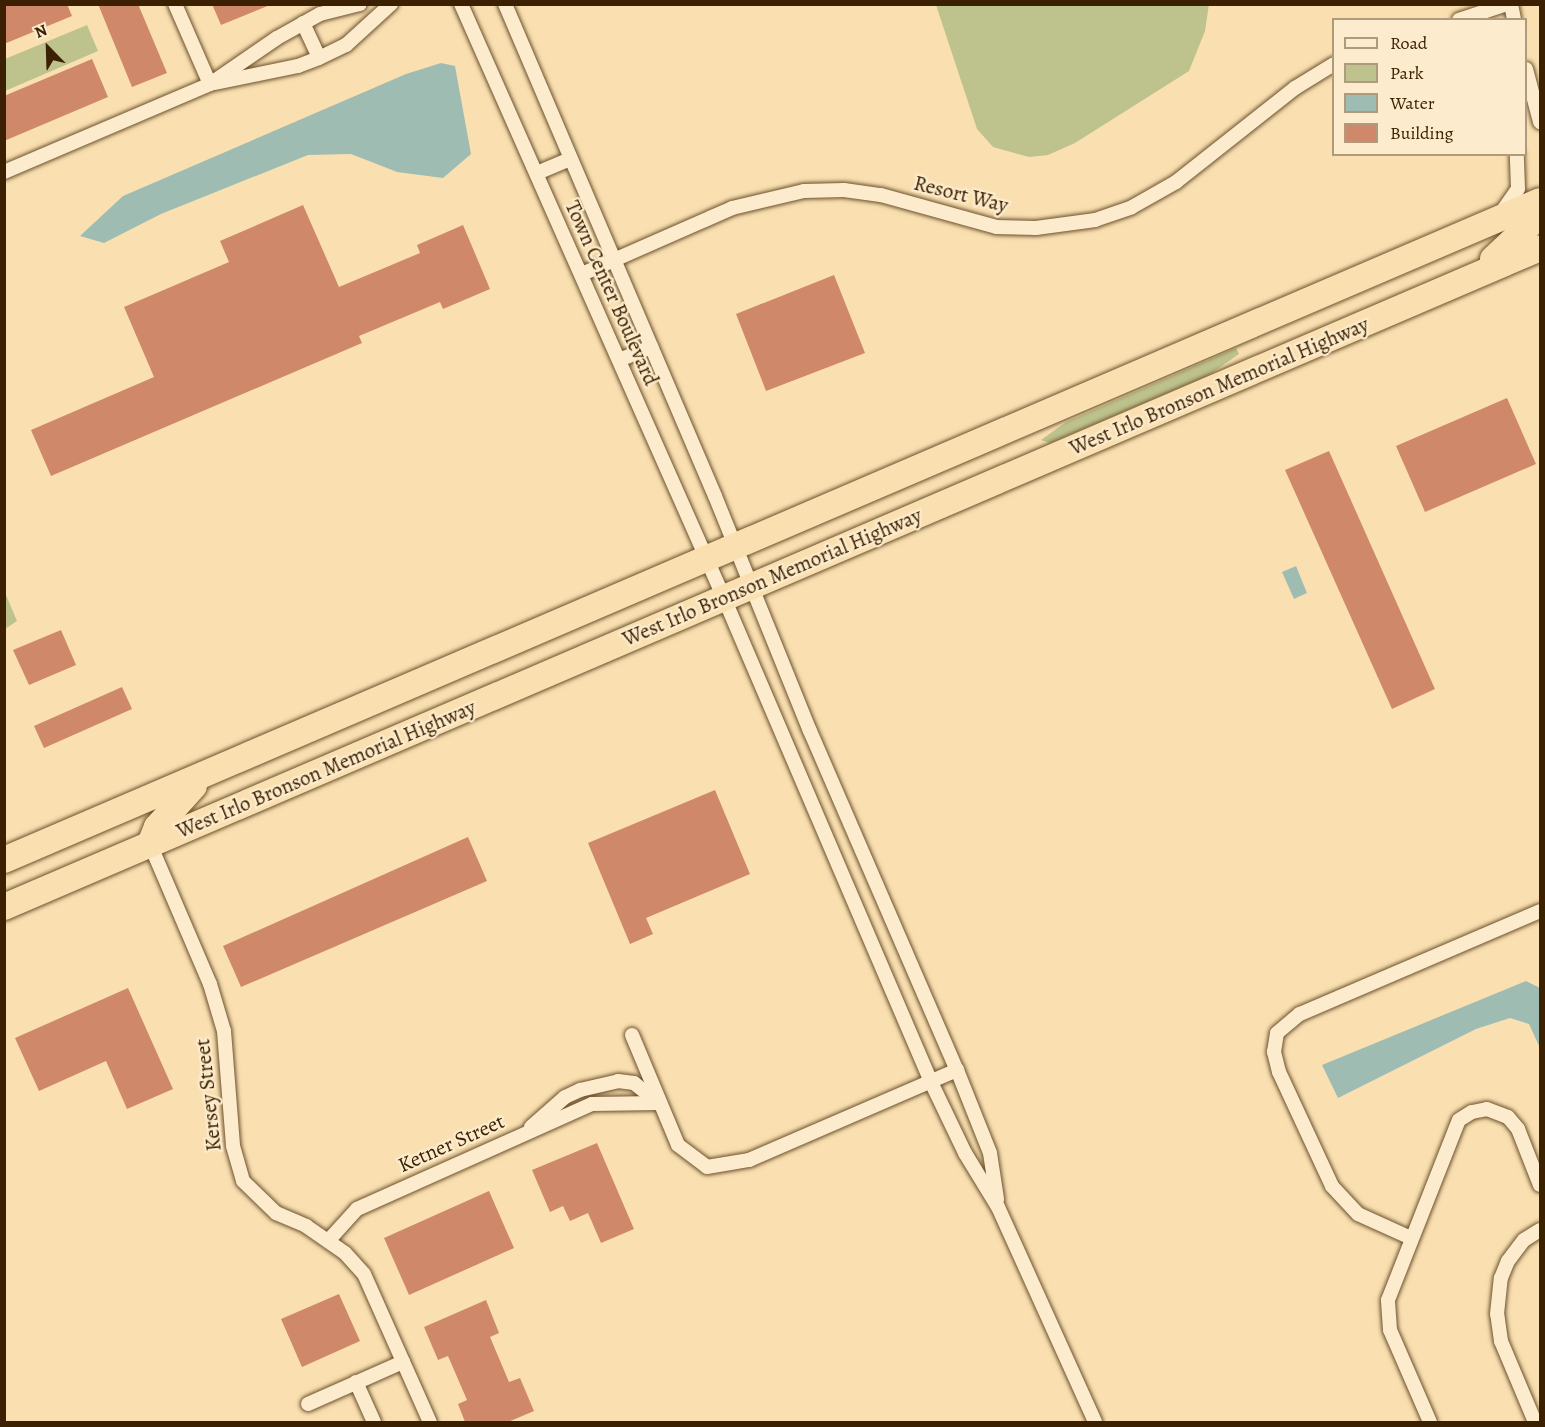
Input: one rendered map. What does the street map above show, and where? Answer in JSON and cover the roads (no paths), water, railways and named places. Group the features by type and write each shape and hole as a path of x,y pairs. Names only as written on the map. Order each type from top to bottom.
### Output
{"highway":[{"name":"West Irlo Bronson Memorial Highway","path":"4,861 1540,201"},
{"path":"1469,278 1540,215"},
{"name":"West Irlo Bronson Memorial Highway","path":"4,907 1540,248"},
{"path":"150,844 157,827 172,807 205,775"}],"street":[{"path":"175,4 210,84"},
{"path":"4,172 210,84 303,23 320,14 360,4"},
{"path":"210,84 298,66 319,58 346,45 391,4"},
{"name":"Town Center Boulevard","path":"460,4 582,274 724,598 931,1082 965,1153 998,1207"},
{"name":"Town Center Boulevard","path":"505,4 651,346 810,731 957,1070 990,1153 998,1207"},
{"path":"1464,18 1509,4"},
{"path":"303,23 319,58"},
{"name":"Resort Way","path":"582,274 747,203 804,191 844,190 881,195 996,227 1036,228 1095,220 1163,191 1295,88 1332,65"},
{"path":"1527,73 1540,122"},
{"path":"1485,226 1506,207 1518,189 1517,156"},
{"path":"537,173 570,159"},
{"path":"619,360 651,346"},
{"path":"785,741 810,731"},
{"name":"Kersey Street","path":"150,844 210,984 224,1031 233,1146 243,1180 276,1213 306,1226 328,1241 364,1274 430,1422"},
{"path":"843,875 868,865"},
{"path":"1411,1238 1358,1214 1332,1186 1279,1072 1274,1052 1277,1033 1300,1014 1540,911"},
{"name":"Ketner Street","path":"632,1035 658,1103 678,1145 691,1158 707,1167 724,1167 749,1160 957,1070"},
{"name":"Ketner Street","path":"328,1241 357,1209 525,1133 548,1110 580,1090 618,1082 634,1083 658,1103"},
{"path":"525,1133 591,1104 658,1103"},
{"path":"1430,1422 1388,1320 1391,1290 1459,1120 1472,1112 1494,1110 1513,1122 1540,1185"},
{"path":"998,1207 1095,1422"},
{"path":"1535,1422 1502,1341 1497,1314 1501,1278 1508,1261 1524,1240 1540,1230"},
{"path":"308,1404 403,1362"},
{"path":"356,1382 374,1422"}],"water":[{"path":"441,63 455,66 471,154 443,178 397,172 351,154 308,155 161,214 104,243 80,236 123,196 406,74"},
{"path":"1296,566 1307,593 1294,599 1282,572"},
{"path":"1526,981 1540,988 1540,1048 1529,1024 1510,1018 1476,1029 1338,1098 1322,1065"}]}
